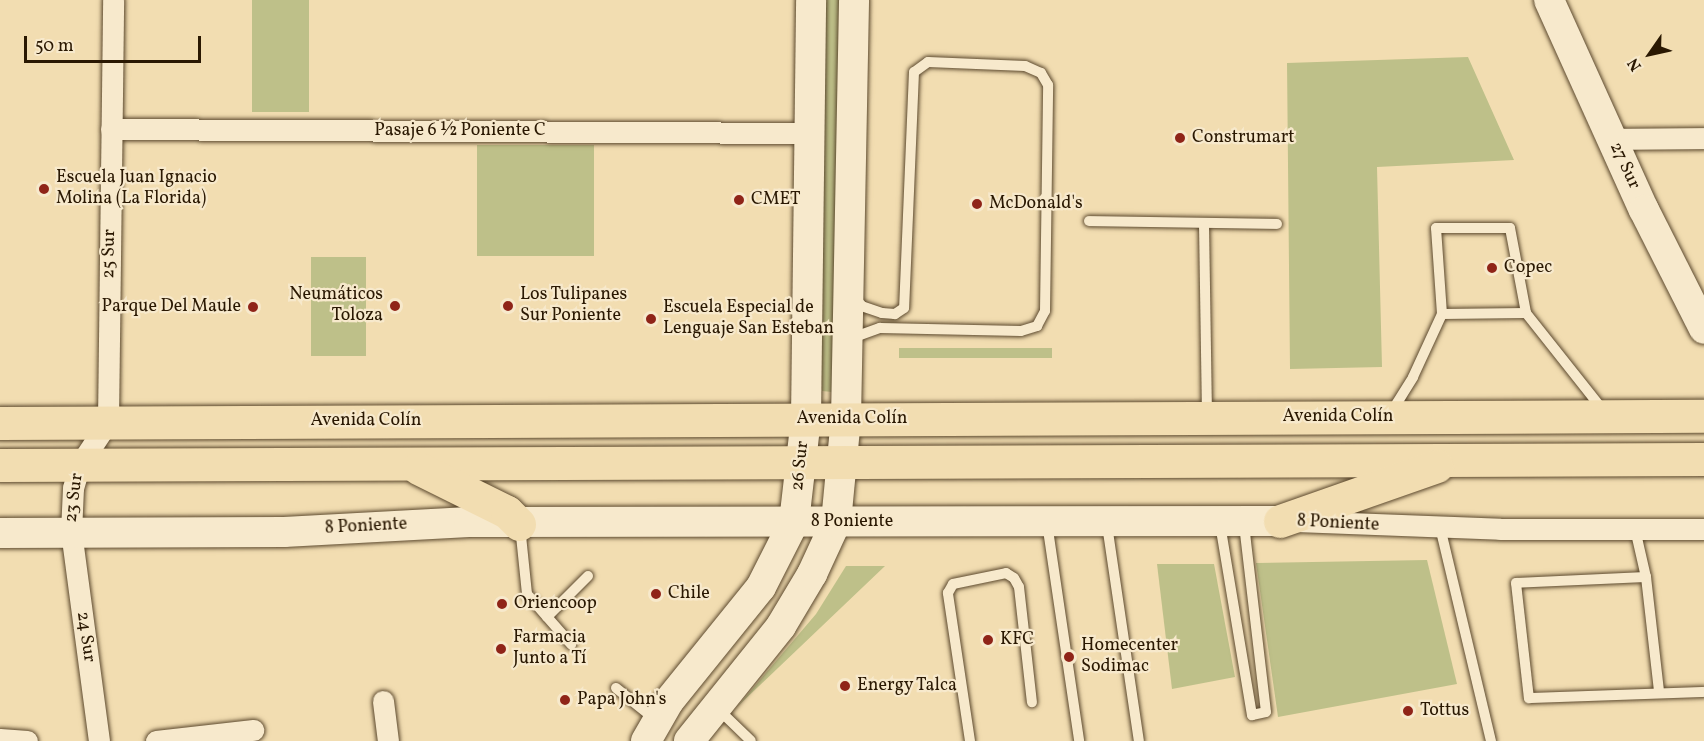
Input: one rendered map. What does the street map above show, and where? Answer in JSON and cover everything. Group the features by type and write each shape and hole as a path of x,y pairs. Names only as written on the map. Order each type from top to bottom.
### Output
{"main road":[{"name":"Avenida Colín","path":"0,423 1704,416"},
{"path":"1280,521 1457,459"},
{"path":"0,465 1704,459"},
{"path":"405,464 453,483 507,512 519,524"}],"street":[{"name":"25 Sur","path":"108,422 113,0"},
{"name":"26 Sur","path":"651,731 761,587 794,522 803,461 806,419 811,0"},
{"path":"689,741 714,706 781,626 812,574 836,522 846,419 854,0"},
{"name":"27 Sur","path":"1549,0 1611,139 1695,297 1704,330"},
{"name":"Pasaje 6 ½ Poniente C","path":"111,129 810,133"},
{"path":"1611,139 1704,138"},
{"path":"80,464 108,422"},
{"name":"23 Sur","path":"71,532 73,488 80,464"},
{"name":"8 Poniente","path":"0,533 284,532 451,523 1046,520 1280,521 1440,528 1704,529"},
{"name":"24 Sur","path":"71,532 99,741"},
{"path":"383,701 388,741"},
{"path":"156,741 253,730"},
{"path":"0,739 27,741"}],"lane":[{"path":"846,342 860,333 880,328 1021,331 1037,326 1045,311 1048,85 1041,73 1025,66 928,62 914,72 904,308 895,314 882,314 862,306 848,290"},
{"path":"1089,221 1277,224"},
{"path":"1204,224 1207,417"},
{"path":"1389,417 1413,377 1442,314 1436,228 1510,228 1526,313 1609,417"},
{"path":"1442,314 1526,313"},
{"path":"1046,520 1079,741"},
{"path":"1107,521 1139,741"},
{"path":"1232,521 1266,712 1252,715 1232,521"},
{"path":"519,524 527,594 571,644"},
{"path":"1440,528 1491,741"},
{"path":"1635,529 1646,577 1659,691"},
{"path":"970,741 948,593 953,584 1006,573 1014,578 1019,587 1032,702"},
{"path":"547,617 588,576"},
{"path":"1646,577 1516,584 1529,698 1659,691 1704,692"},
{"path":"616,688 651,731"},
{"path":"714,706 747,739"}],"green space":[{"path":"252,0 309,0 309,112 252,112"},
{"path":"826,0 843,0 832,392 822,391 819,371"},
{"path":"1468,57 1514,160 1377,167 1382,367 1290,369 1287,63"},
{"path":"477,145 594,145 594,256 477,256"},
{"path":"311,257 366,257 366,356 311,356"},
{"path":"899,348 1052,348 1052,358 899,358"},
{"path":"1427,560 1457,684 1278,717 1256,563"},
{"path":"1157,564 1214,564 1235,677 1172,689"},
{"path":"846,566 885,566 737,707 816,614"}],"place":[{"name":"Construmart","path":"1180,138"},
{"name":"Escuela Juan Ignacio Molina (La Florida)","path":"44,189"},
{"name":"CMET","path":"739,200"},
{"name":"McDonald's","path":"977,204"},
{"name":"Copec","path":"1492,268"},
{"name":"Neumáticos Toloza","path":"395,306"},
{"name":"Los Tulipanes Sur Poniente","path":"508,306"},
{"name":"Parque Del Maule","path":"253,307"},
{"name":"Escuela Especial de Lenguaje San Esteban","path":"651,319"},
{"name":"Chile","path":"656,594"},
{"name":"Oriencoop","path":"502,604"},
{"name":"KFC","path":"988,640"},
{"name":"Farmacia Junto a Tí","path":"501,649"},
{"name":"Homecenter Sodimac","path":"1069,657"},
{"name":"Energy Talca","path":"845,686"},
{"name":"Papa John's","path":"565,700"},
{"name":"Tottus","path":"1408,711"}]}
